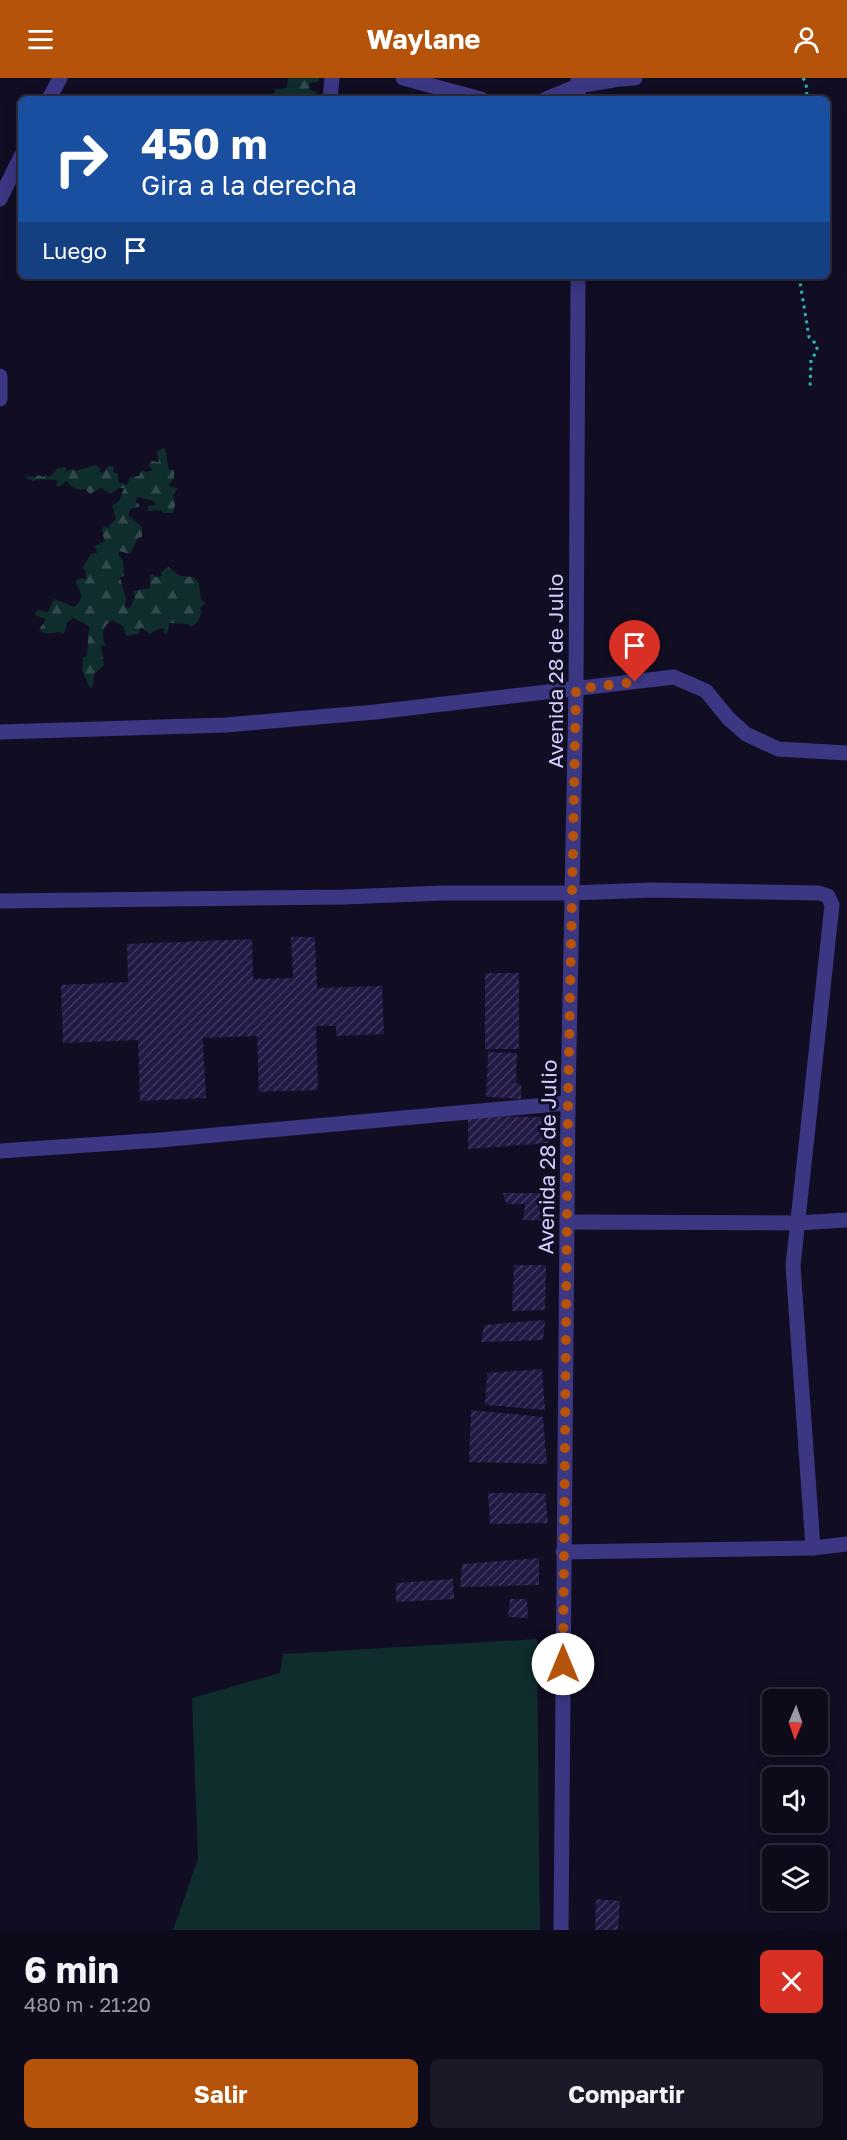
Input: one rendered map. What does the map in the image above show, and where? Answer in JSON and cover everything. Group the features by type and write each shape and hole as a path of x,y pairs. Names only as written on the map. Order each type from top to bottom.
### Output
{"street":[{"path":"51,96 60,78"},
{"path":"330,96 332,78"},
{"path":"403,78 470,96"},
{"path":"555,96 578,88 635,78"},
{"path":"0,199 18,162"},
{"name":"Avenida 28 de Julio","path":"561,1930 568,1103 576,689 578,279"},
{"path":"0,376 0,399"},
{"path":"0,732 226,725 375,712 674,677 706,691 729,719 746,734 778,749 847,753"},
{"path":"0,901 345,897 653,890 819,892 828,896 832,905 794,1266 813,1548"},
{"path":"0,1151 171,1139 568,1103"},
{"path":"567,1222 798,1223 847,1220"},
{"path":"563,1552 813,1548 847,1544"}],"path":[{"path":"802,78 806,83 807,96"},
{"path":"799,279 809,337 817,345 817,351 811,360 810,389"}],"green space":[{"path":"288,78 319,78 319,81 310,83 309,89 317,92 318,96 310,94 272,96 276,89 287,88"},
{"path":"165,448 169,470 174,470 174,478 168,486 178,488 173,495 175,505 173,513 163,513 161,510 148,511 148,506 156,503 137,497 136,501 140,506 131,509 128,515 142,527 142,537 138,538 130,554 119,551 118,554 123,560 124,576 120,577 126,600 125,607 130,608 135,597 133,591 150,588 150,575 162,576 161,572 168,567 180,576 193,577 199,583 201,600 205,603 200,609 202,612 198,621 192,627 187,624 169,623 167,635 163,632 164,629 160,628 150,634 141,627 139,634 126,636 123,626 112,620 103,632 106,647 101,645 104,665 94,674 93,686 90,688 82,670 83,657 87,656 89,626 73,618 67,623 64,634 59,632 46,634 39,630 46,619 35,615 37,610 48,612 54,599 74,607 80,601 80,591 75,582 80,578 86,579 85,570 82,568 91,554 97,553 95,546 105,541 103,528 104,526 108,528 116,518 112,506 119,501 124,488 119,488 110,494 101,488 90,494 85,489 74,488 66,481 57,486 57,480 33,481 26,478 38,475 43,477 46,474 51,476 58,468 66,467 66,471 73,469 76,471 96,465 103,473 108,466 113,466 114,472 118,474 118,482 127,485 130,477 139,476 142,470 147,472 153,470 149,466 150,461 159,462 157,451"},
{"path":"537,1639 540,1930 173,1930 198,1859 192,1698 280,1673 283,1654"}],"building":[{"path":"291,937 315,937 317,988 382,986 384,1034 336,1036 336,1026 316,1026 318,1090 259,1092 257,1036 203,1038 206,1098 140,1101 138,1040 63,1043 61,985 128,982 127,944 252,939 253,979 293,978"},
{"path":"485,973 519,973 519,1049 485,1049"},
{"path":"488,1052 517,1053 516,1083 521,1084 521,1099 486,1097"},
{"path":"468,1116 546,1117 550,1143 468,1149"},
{"path":"503,1193 544,1193 547,1221 523,1220 525,1204 506,1204"},
{"path":"514,1265 546,1265 545,1310 512,1311"},
{"path":"545,1320 543,1340 481,1342 484,1325"},
{"path":"542,1369 545,1410 485,1405 487,1373"},
{"path":"471,1410 543,1417 547,1464 469,1462"},
{"path":"488,1493 545,1493 548,1523 490,1524"},
{"path":"539,1558 539,1585 460,1587 462,1564"},
{"path":"453,1579 454,1599 396,1602 396,1583"},
{"path":"510,1599 527,1599 528,1618 508,1617"},
{"path":"596,1899 620,1901 618,1930 595,1930"}],"route":[{"path":"563,1664 568,1103 576,689 635,682"}]}
